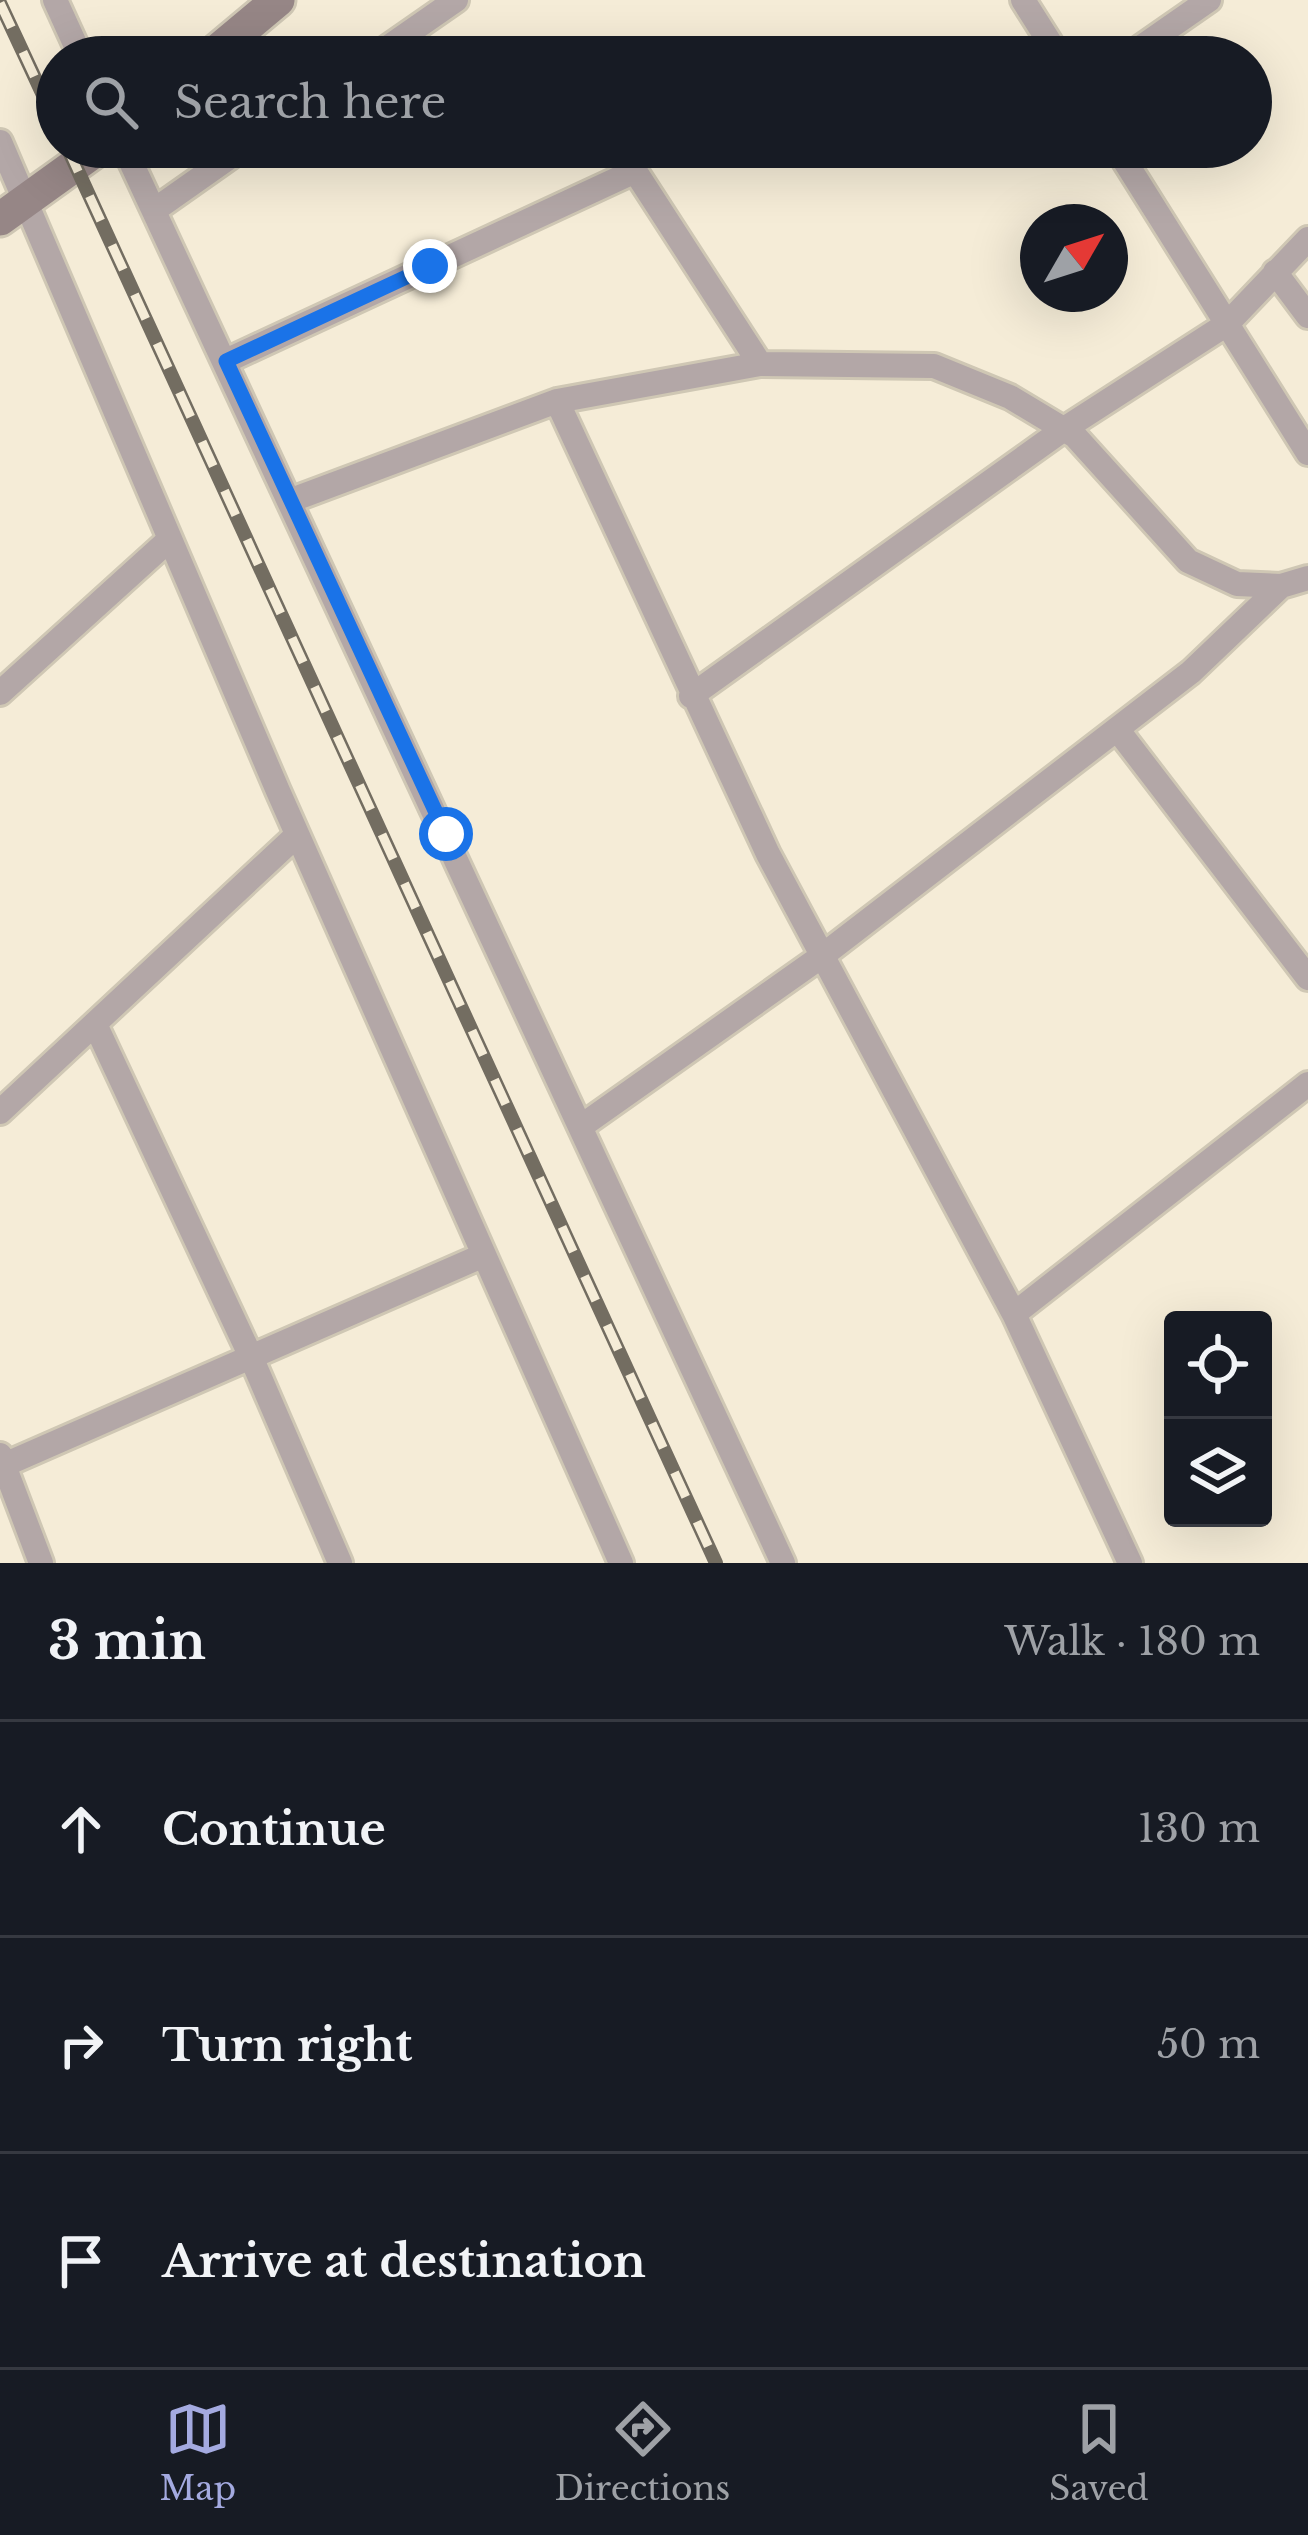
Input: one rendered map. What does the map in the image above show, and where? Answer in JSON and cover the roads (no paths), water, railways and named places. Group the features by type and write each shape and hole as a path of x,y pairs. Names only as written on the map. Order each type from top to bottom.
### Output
{"main road":[{"path":"235,36 278,0"},
{"path":"13,208 70,168"}],"street":[{"path":"55,0 72,36"},
{"path":"404,36 456,0"},
{"path":"1023,0 1046,36"},
{"path":"1157,36 1209,0"},
{"path":"0,142 13,208 170,539 621,1563"},
{"path":"135,168 584,1125 783,1563"},
{"path":"156,208 214,168"},
{"path":"1129,168 1308,453"},
{"path":"226,361 634,171 760,364"},
{"path":"692,696 1064,429 1227,324 1308,239"},
{"path":"1275,272 1308,316"},
{"path":"289,502 557,401 760,364 934,366 1010,397 1064,429 1188,561 1237,584 1281,586 1308,578"},
{"path":"557,401 692,696 822,956 1014,1314 1130,1563"},
{"path":"0,693 170,539"},
{"path":"584,1125 822,956 1191,672 1281,586"},
{"path":"1117,729 1308,978"},
{"path":"0,1112 297,835"},
{"path":"95,1024 251,1357 340,1563"},
{"path":"1014,1314 1308,1084"},
{"path":"41,1563 2,1460 484,1255"}],"railway":[{"path":"0,3 36,80"},
{"path":"77,168 716,1563"}]}
